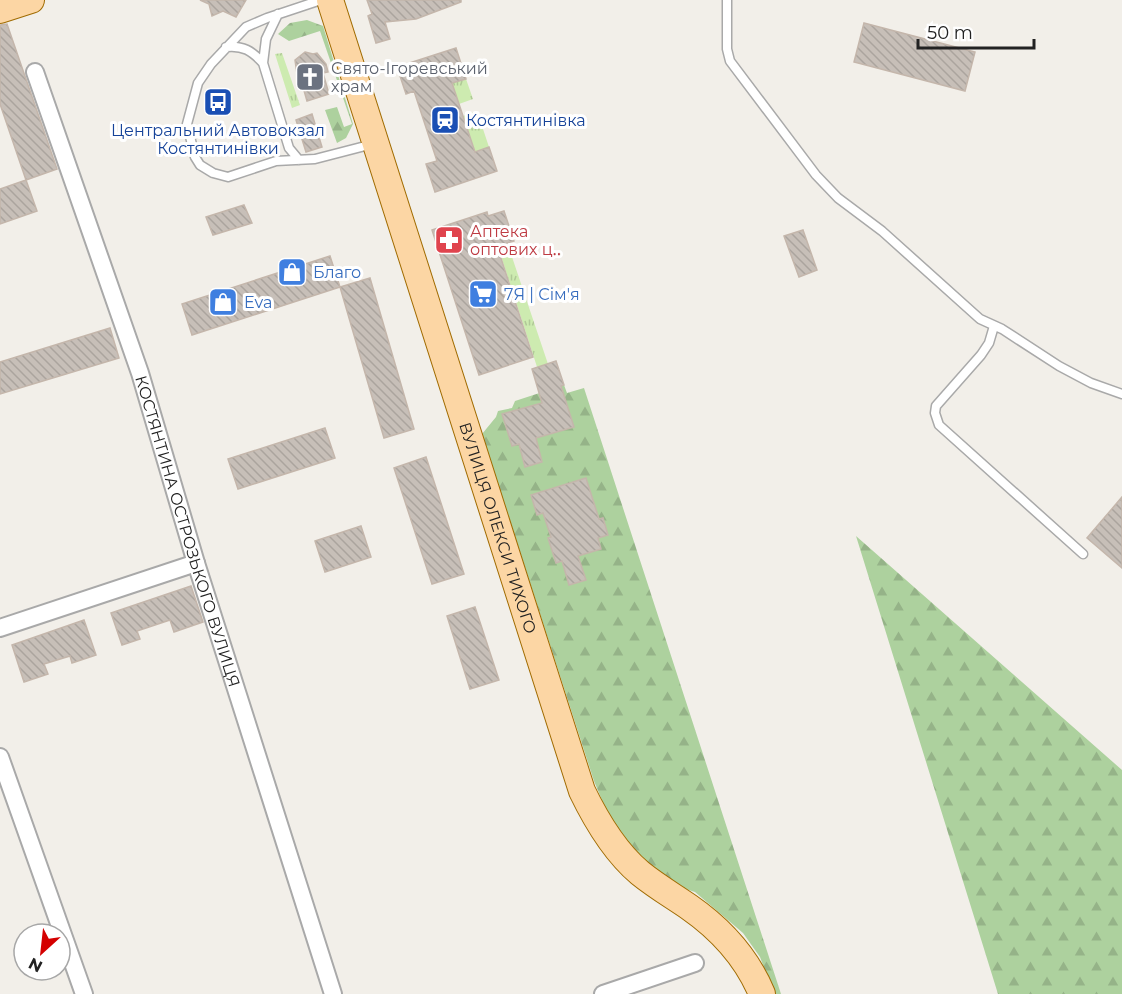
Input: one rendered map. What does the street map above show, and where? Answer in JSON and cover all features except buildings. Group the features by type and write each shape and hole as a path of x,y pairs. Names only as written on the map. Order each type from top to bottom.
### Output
{"main road":[{"path":"0,10 31,0"},
{"name":"ВУЛИЦЯ ОЛЕКСИ ТИХОГО","path":"330,0 582,791 594,815 623,855 638,871 690,907 721,934 745,959 762,994"}],"street":[{"name":"КОСТЯНТИНА ОСТРОЗЬКОГО ВУЛИЦЯ","path":"35,72 140,373 196,563 333,994"},
{"path":"0,628 196,563"},
{"path":"0,757 84,994"},
{"path":"603,994 695,963"}],"lane":[{"path":"321,0 246,27 211,64 198,83 191,105 188,124 195,157 200,165 213,173 228,177 276,162 315,159 374,143"},
{"path":"727,0 727,49 730,60 816,175 838,198 882,231 980,319 1091,383 1122,394"},
{"path":"278,14 266,39 263,63 289,148 299,160"},
{"path":"226,47 237,46 252,51 263,63"},
{"path":"994,326 989,343 981,355 936,406 935,413 939,425 1083,554"}],"green space":[{"path":"307,20 323,26 353,124 346,138 337,143 325,110 337,107 344,127 352,124 320,31 289,41 278,34 290,23"},
{"path":"282,53 300,105 292,108 275,54"},
{"path":"466,79 473,99 459,104 452,83"},
{"path":"477,111 489,147 475,152 463,116"},
{"path":"488,216 502,251 509,248 548,364 539,367 538,370"},
{"path":"564,385 567,393 584,388 781,994 774,994 760,957 743,933 695,892 679,887 648,866 628,845 609,817 594,781 482,434 498,411 512,408 515,401"},
{"path":"856,536 1122,770 1122,994 998,994"}],"place":[{"name":"Свято-Ігоревський храм","path":"310,77"},
{"name":"Центральний Автовокзал Костянтинівки","path":"218,102"},
{"name":"Костянтинівка","path":"445,120"},
{"name":"Аптека оптових ц‥","path":"449,240"},
{"name":"Благо","path":"292,272"},
{"name":"7Я | Сім'я","path":"483,294"},
{"name":"Eva","path":"223,302"}]}
